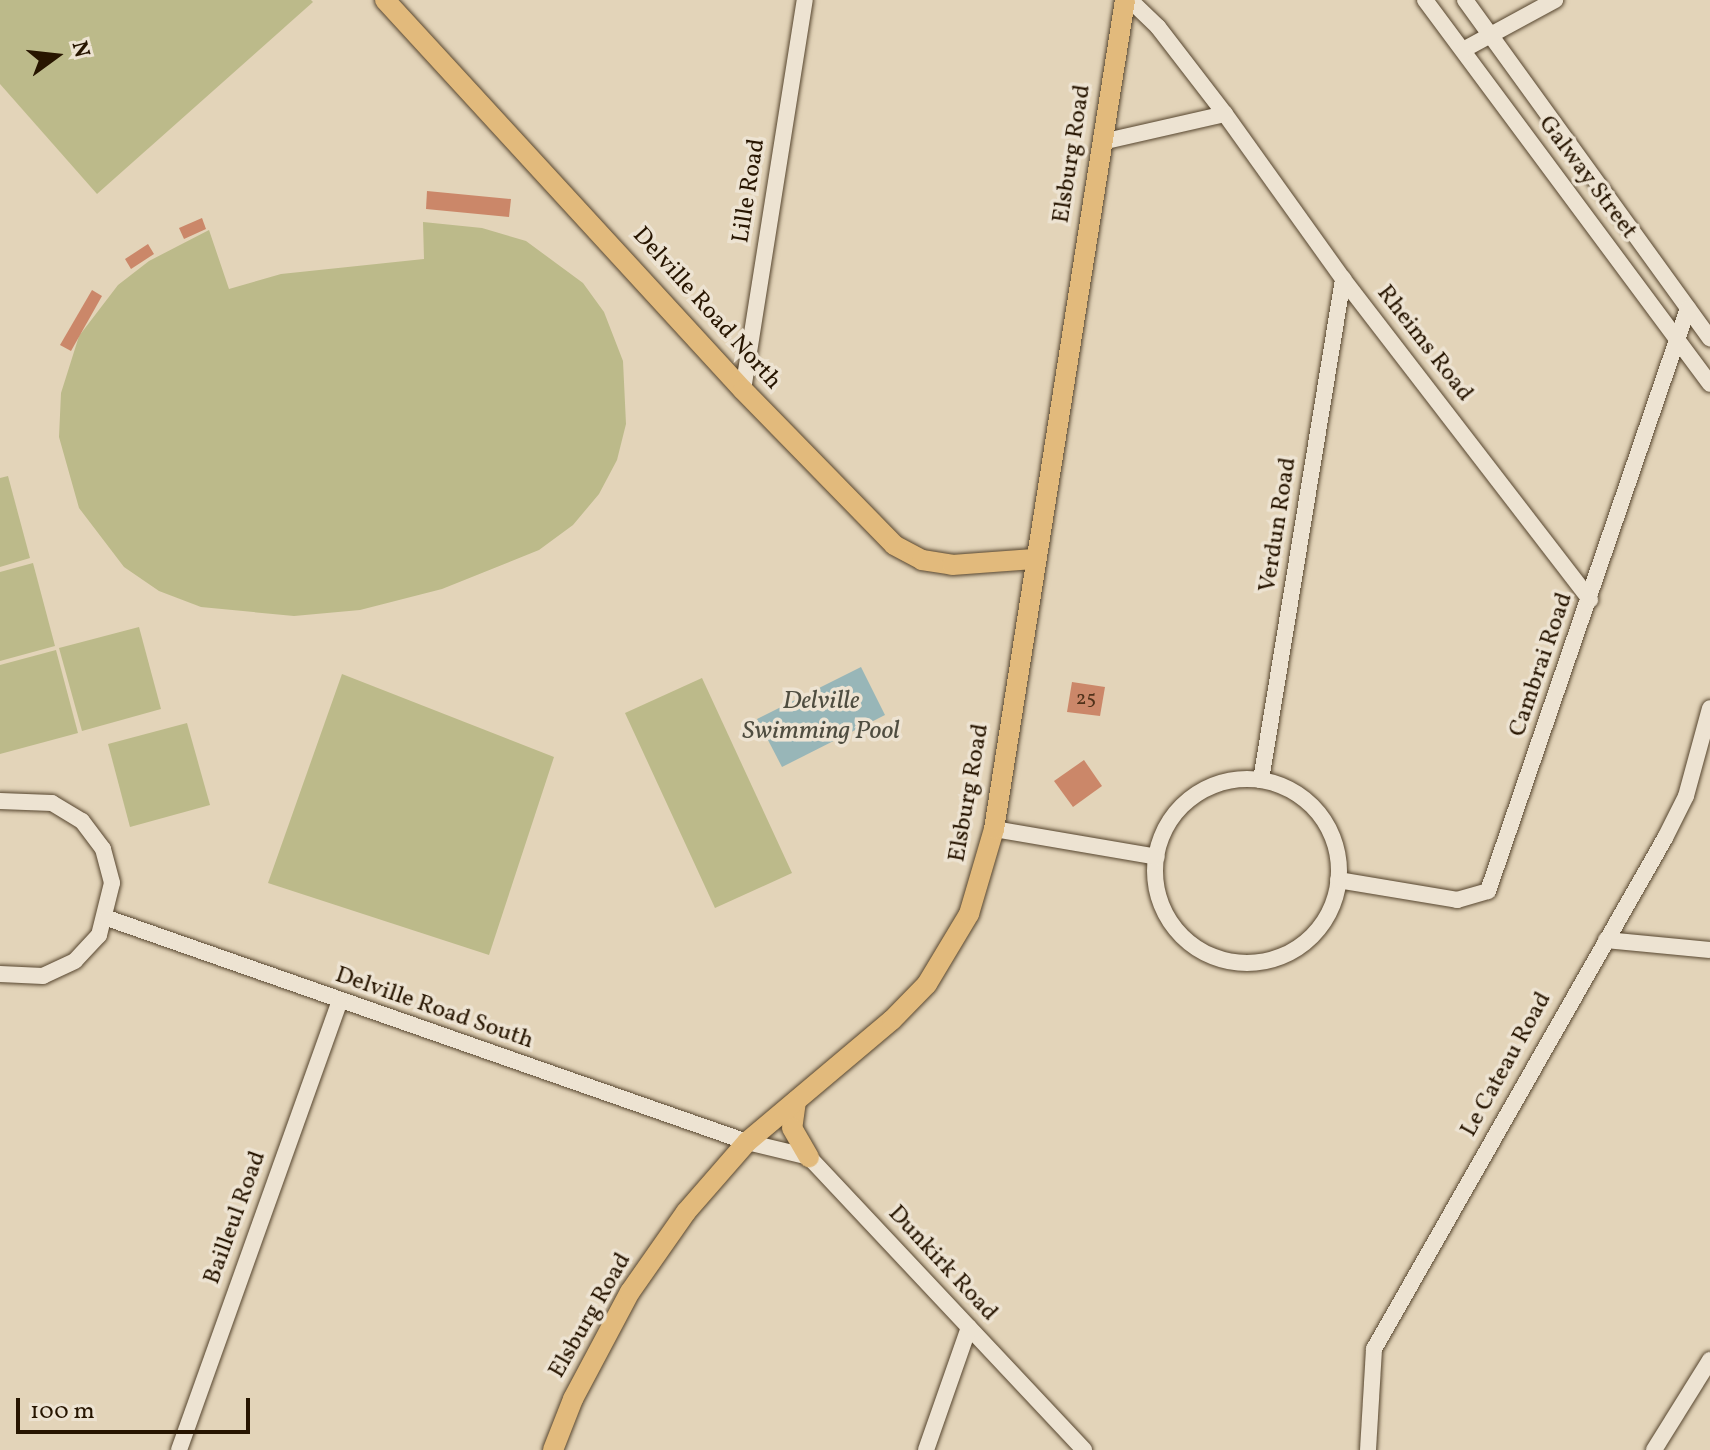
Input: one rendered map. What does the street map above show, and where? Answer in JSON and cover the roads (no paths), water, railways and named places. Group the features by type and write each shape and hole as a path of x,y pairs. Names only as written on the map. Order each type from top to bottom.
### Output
{"main road":[{"name":"Delville Road North","path":"385,0 743,390 882,534 908,554 952,565 1034,559"},
{"name":"Elsburg Road","path":"553,1450 573,1399 630,1292 686,1212 747,1142 892,1020 944,962 969,914 994,829 1034,559 1128,0"},
{"path":"796,1101 792,1128 809,1157"}],"street":[{"name":"Lille Road","path":"743,390 805,0"},
{"name":"Rheims Road","path":"1128,0 1158,27 1225,114 1343,279 1590,600"},
{"name":"Galway Street","path":"1425,0 1710,384"},
{"name":"Galway Street","path":"1465,0 1710,339"},
{"path":"1463,50 1555,0"},
{"path":"1102,142 1225,114"},
{"name":"Verdun Road","path":"1261,780 1343,279"},
{"name":"Cambrai Road","path":"1338,880 1457,900 1488,891 1688,308"},
{"name":"Le Cateau Road","path":"1368,1450 1374,1349 1686,796 1710,708"},
{"path":"1261,780 1294,791 1320,814 1335,845 1338,880 1326,918 1306,941 1281,956 1241,963 1203,951 1173,925 1157,888 1157,857 1172,817 1196,794 1227,781 1261,780"},
{"path":"0,801 52,803 94,834 109,866 107,918 88,949 60,970 25,978 0,974"},
{"path":"994,829 1157,857"},
{"name":"Delville Road South","path":"107,918 339,1002 747,1142"},
{"path":"1606,940 1710,950"},
{"name":"Bailleul Road","path":"179,1450 339,1002"},
{"path":"747,1142 809,1157"},
{"name":"Dunkirk Road","path":"809,1157 1084,1450"},
{"path":"926,1450 969,1327"},
{"path":"1654,1450 1710,1360"}],"water":[{"name":"Delville Swimming Pool","path":"861,667 885,715 782,767 757,719"}]}
